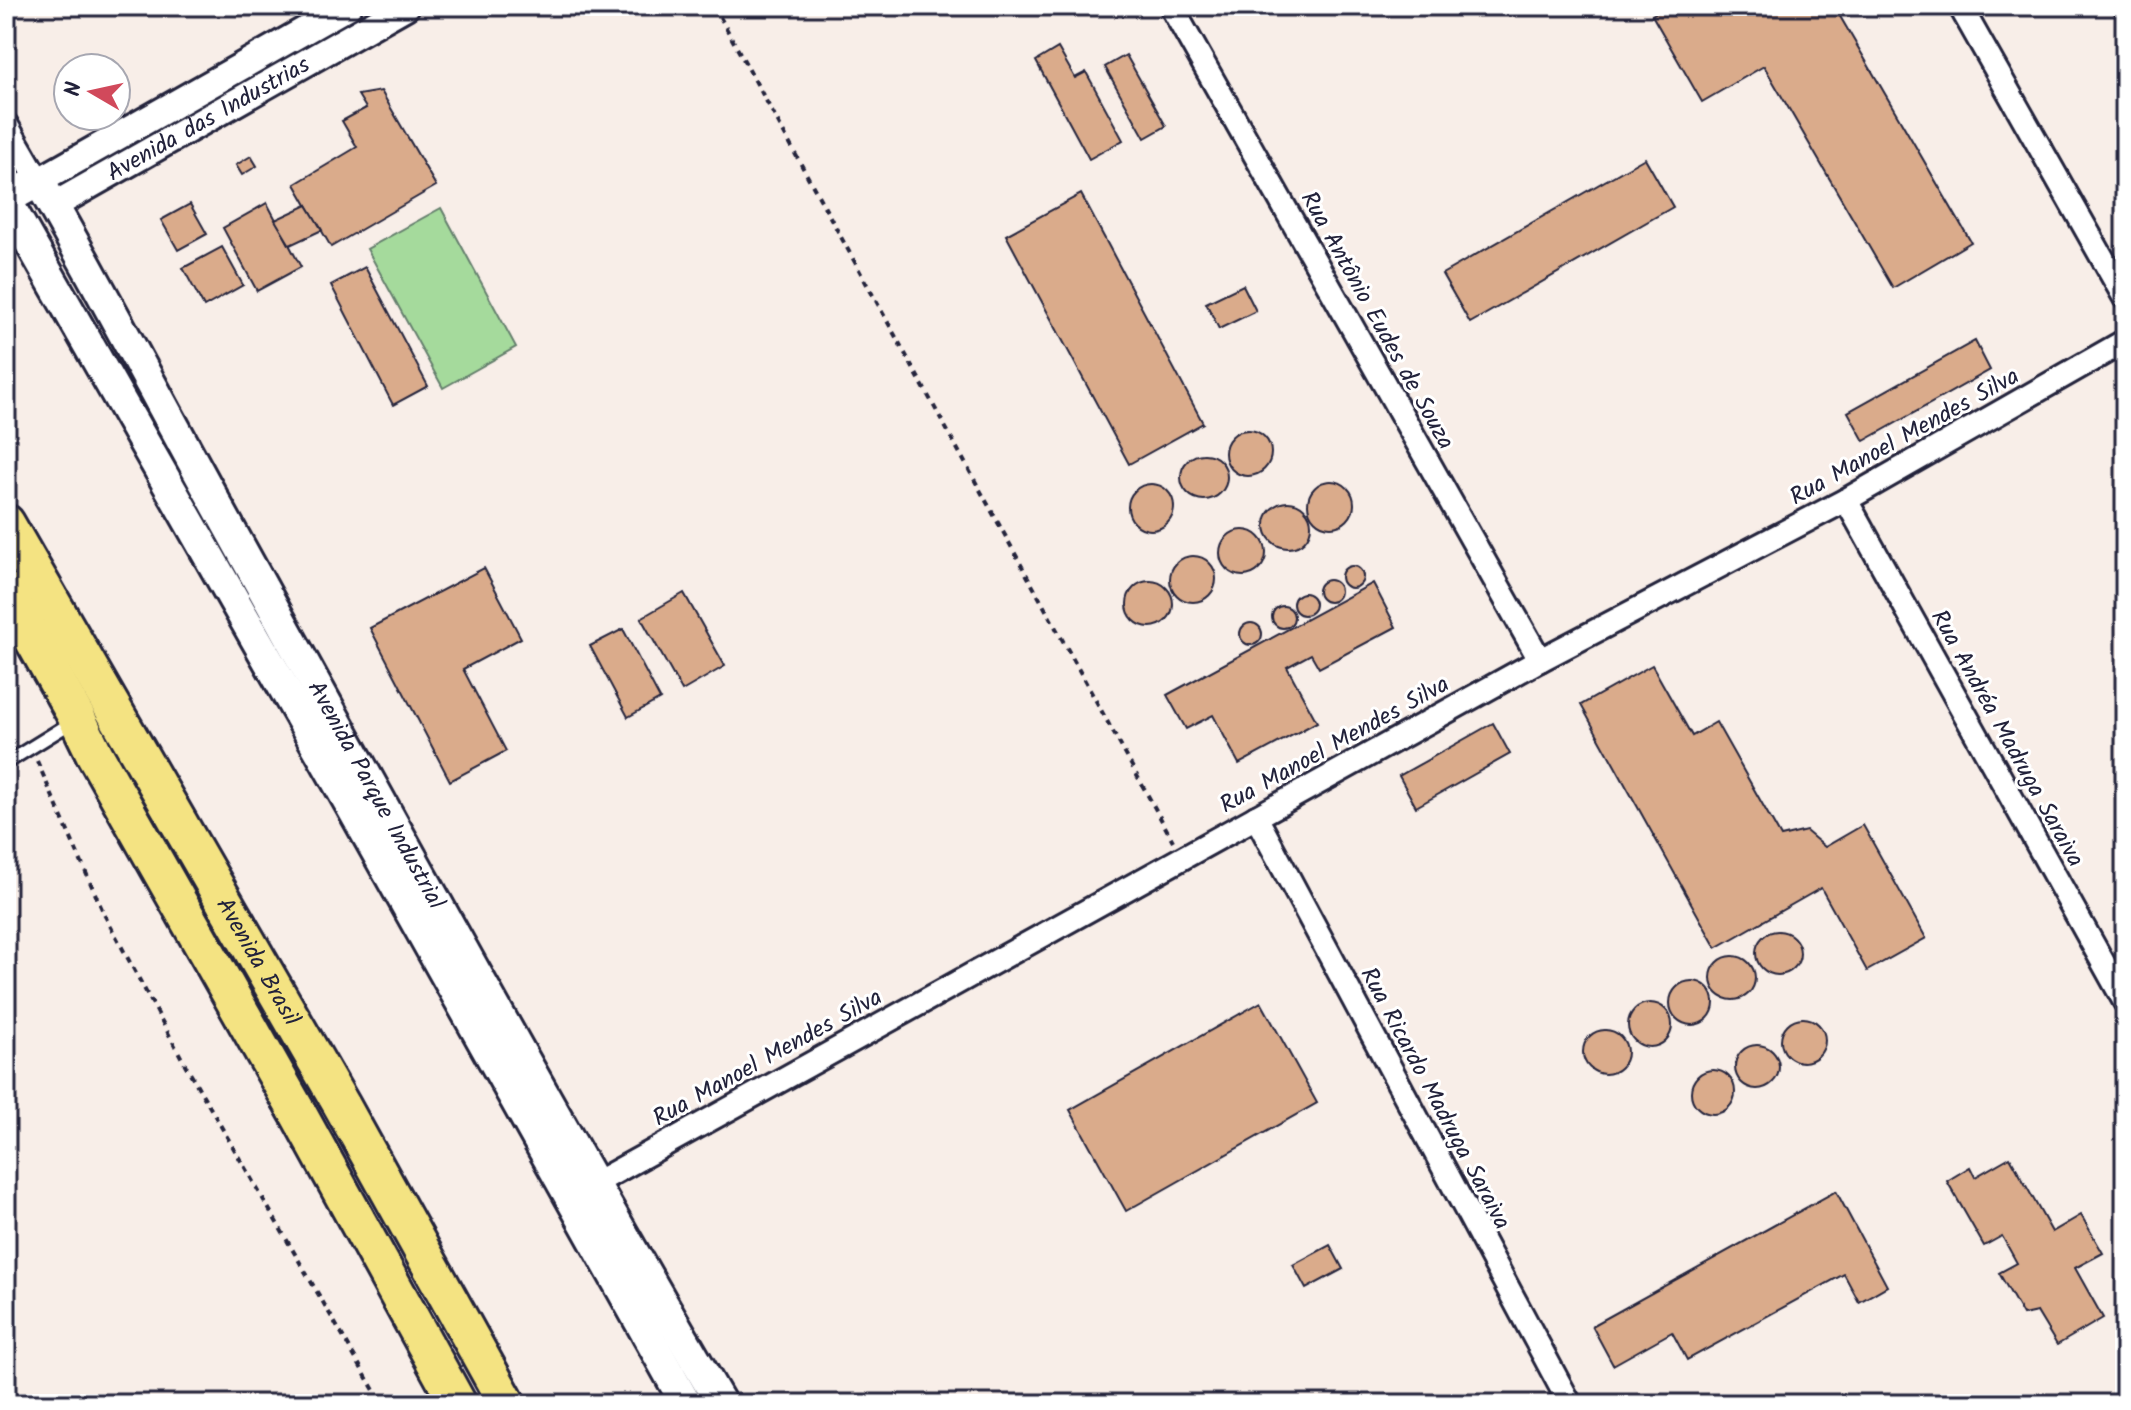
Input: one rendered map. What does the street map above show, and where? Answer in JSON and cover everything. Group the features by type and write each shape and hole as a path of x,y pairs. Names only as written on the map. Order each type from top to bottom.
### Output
{"highway":[{"name":"Avenida Brasil","path":"6,523 327,1079 507,1404"},
{"name":"Avenida Brasil","path":"6,591 458,1404"},
{"path":"299,1115 316,1178 432,1404"}],"main road":[{"name":"Avenida das Industrias","path":"9,212 46,194"},
{"name":"Avenida Parque Industrial","path":"46,194 90,269 244,554 386,840 581,1190 686,1404"},
{"name":"Avenida Parque Industrial","path":"9,212 217,570 386,840"},
{"path":"217,570 244,554"},
{"name":"Avenida Parque Industrial","path":"581,1190 721,1404"}],"street":[{"name":"Avenida das Industrias","path":"46,194 348,6"},
{"name":"Avenida das Industrias","path":"46,194 370,15 406,6"},
{"name":"Rua Antônio Eudes de Souza","path":"1171,6 1540,660"},
{"path":"1960,6 2125,298"},
{"path":"6,124 46,194"},
{"name":"Rua Manoel Mendes Silva","path":"581,1190 1540,660 1846,500 2125,341"},
{"name":"Rua Andréa Madruga Saraiva","path":"1846,500 2125,1002"},
{"name":"Rua Ricardo Madruga Saraiva","path":"1256,817 1570,1404"}],"lane":[{"path":"6,763 77,718"}],"path":[{"path":"714,6 1181,858"},
{"path":"31,748 105,916 256,1190 382,1404"}],"green space":[{"path":"441,208 516,347 443,388 367,249"}],"building":[{"path":"1667,6 1834,6 1971,242 1893,288 1764,66 1702,102 1652,15"},
{"path":"2110,6 2125,6 2125,33"},
{"path":"1058,48 1075,78 1086,72 1123,140 1089,159 1036,61"},
{"path":"1126,55 1166,126 1145,138 1105,67"},
{"path":"381,91 436,186 331,247 295,184 357,147 342,121 366,108 358,95"},
{"path":"251,156 257,166 242,175 236,165"},
{"path":"1645,158 1673,207 1470,323 1442,274"},
{"path":"1081,194 1203,423 1129,464 1006,235"},
{"path":"267,203 301,267 257,291 223,228"},
{"path":"190,204 207,234 178,250 161,220"},
{"path":"307,205 322,230 290,245 275,220"},
{"path":"222,247 243,285 204,307 183,268"},
{"path":"365,267 428,386 393,405 331,285"},
{"path":"1243,285 1256,311 1219,329 1206,303"},
{"path":"1975,341 1990,370 1864,441 1848,412"},
{"path":"1248,430 1264,437 1271,453 1264,469 1248,476 1232,469 1225,453 1232,437"},
{"path":"1204,454 1213,455 1220,461 1226,468 1226,486 1220,493 1213,499 1204,500 1195,499 1188,493 1182,486 1181,477 1182,468 1188,461 1195,455"},
{"path":"1331,481 1340,482 1347,488 1353,495 1353,513 1347,520 1340,526 1331,527 1322,526 1315,520 1309,513 1308,504 1309,495 1315,488 1322,482"},
{"path":"1151,484 1160,485 1167,491 1173,498 1173,516 1167,523 1160,529 1151,530 1142,529 1135,523 1129,516 1128,507 1129,498 1135,491 1142,485"},
{"path":"1288,502 1304,509 1311,525 1304,541 1288,548 1272,541 1265,525 1272,509"},
{"path":"1243,530 1259,537 1266,553 1259,569 1243,576 1227,569 1220,553 1227,537"},
{"path":"1193,556 1202,557 1209,563 1215,570 1215,588 1209,595 1202,601 1193,602 1184,601 1177,595 1171,588 1170,579 1171,570 1177,563 1184,557"},
{"path":"1352,566 1360,569 1363,577 1360,585 1352,588 1344,585 1341,577 1344,569"},
{"path":"484,568 521,638 463,669 506,751 450,781 370,628"},
{"path":"1329,580 1340,591 1329,602 1318,591"},
{"path":"1150,581 1166,588 1173,604 1166,620 1150,627 1134,620 1127,604 1134,588"},
{"path":"1373,583 1396,627 1319,668 1311,654 1287,667 1317,722 1239,764 1213,715 1186,729 1167,695"},
{"path":"684,593 725,666 682,691 641,618"},
{"path":"1304,593 1315,604 1304,615 1293,604"},
{"path":"1283,606 1294,617 1283,628 1272,617"},
{"path":"1251,623 1259,626 1262,634 1259,642 1251,645 1243,642 1240,634 1243,626"},
{"path":"623,629 660,699 628,717 590,646"},
{"path":"1652,665 1692,736 1716,722 1781,837 1806,831 1825,847 1863,825 1926,938 1867,971 1821,888 1716,948 1581,705"},
{"path":"1493,723 1510,754 1416,807 1399,776"},
{"path":"1778,931 1793,938 1800,953 1793,968 1778,975 1763,968 1756,953 1763,938"},
{"path":"1733,956 1748,963 1755,978 1748,993 1733,1000 1718,993 1711,978 1718,963"},
{"path":"1692,981 1707,988 1714,1003 1707,1018 1692,1025 1677,1018 1670,1003 1677,988"},
{"path":"1261,1002 1317,1103 1126,1211 1070,1110"},
{"path":"1650,1003 1665,1010 1672,1025 1665,1040 1650,1047 1635,1040 1628,1025 1635,1010"},
{"path":"1803,1018 1818,1025 1825,1040 1818,1055 1803,1062 1788,1055 1781,1040 1788,1025"},
{"path":"1605,1030 1620,1037 1627,1052 1620,1067 1605,1074 1590,1067 1583,1052 1590,1037"},
{"path":"1757,1045 1772,1052 1779,1067 1772,1082 1757,1089 1742,1082 1735,1067 1742,1052"},
{"path":"1713,1070 1728,1077 1735,1092 1728,1107 1713,1114 1698,1107 1691,1092 1698,1077"},
{"path":"2010,1157 2052,1232 2081,1215 2103,1253 2075,1268 2103,1318 2057,1345 2037,1312 2023,1315 1999,1273 2017,1263 2002,1236 1984,1246 1947,1181 1970,1167 1975,1177"},
{"path":"1836,1191 1887,1286 1859,1302 1844,1274 1687,1360 1672,1332 1613,1365 1592,1326"},
{"path":"1330,1245 1343,1269 1306,1289 1293,1265"}]}
